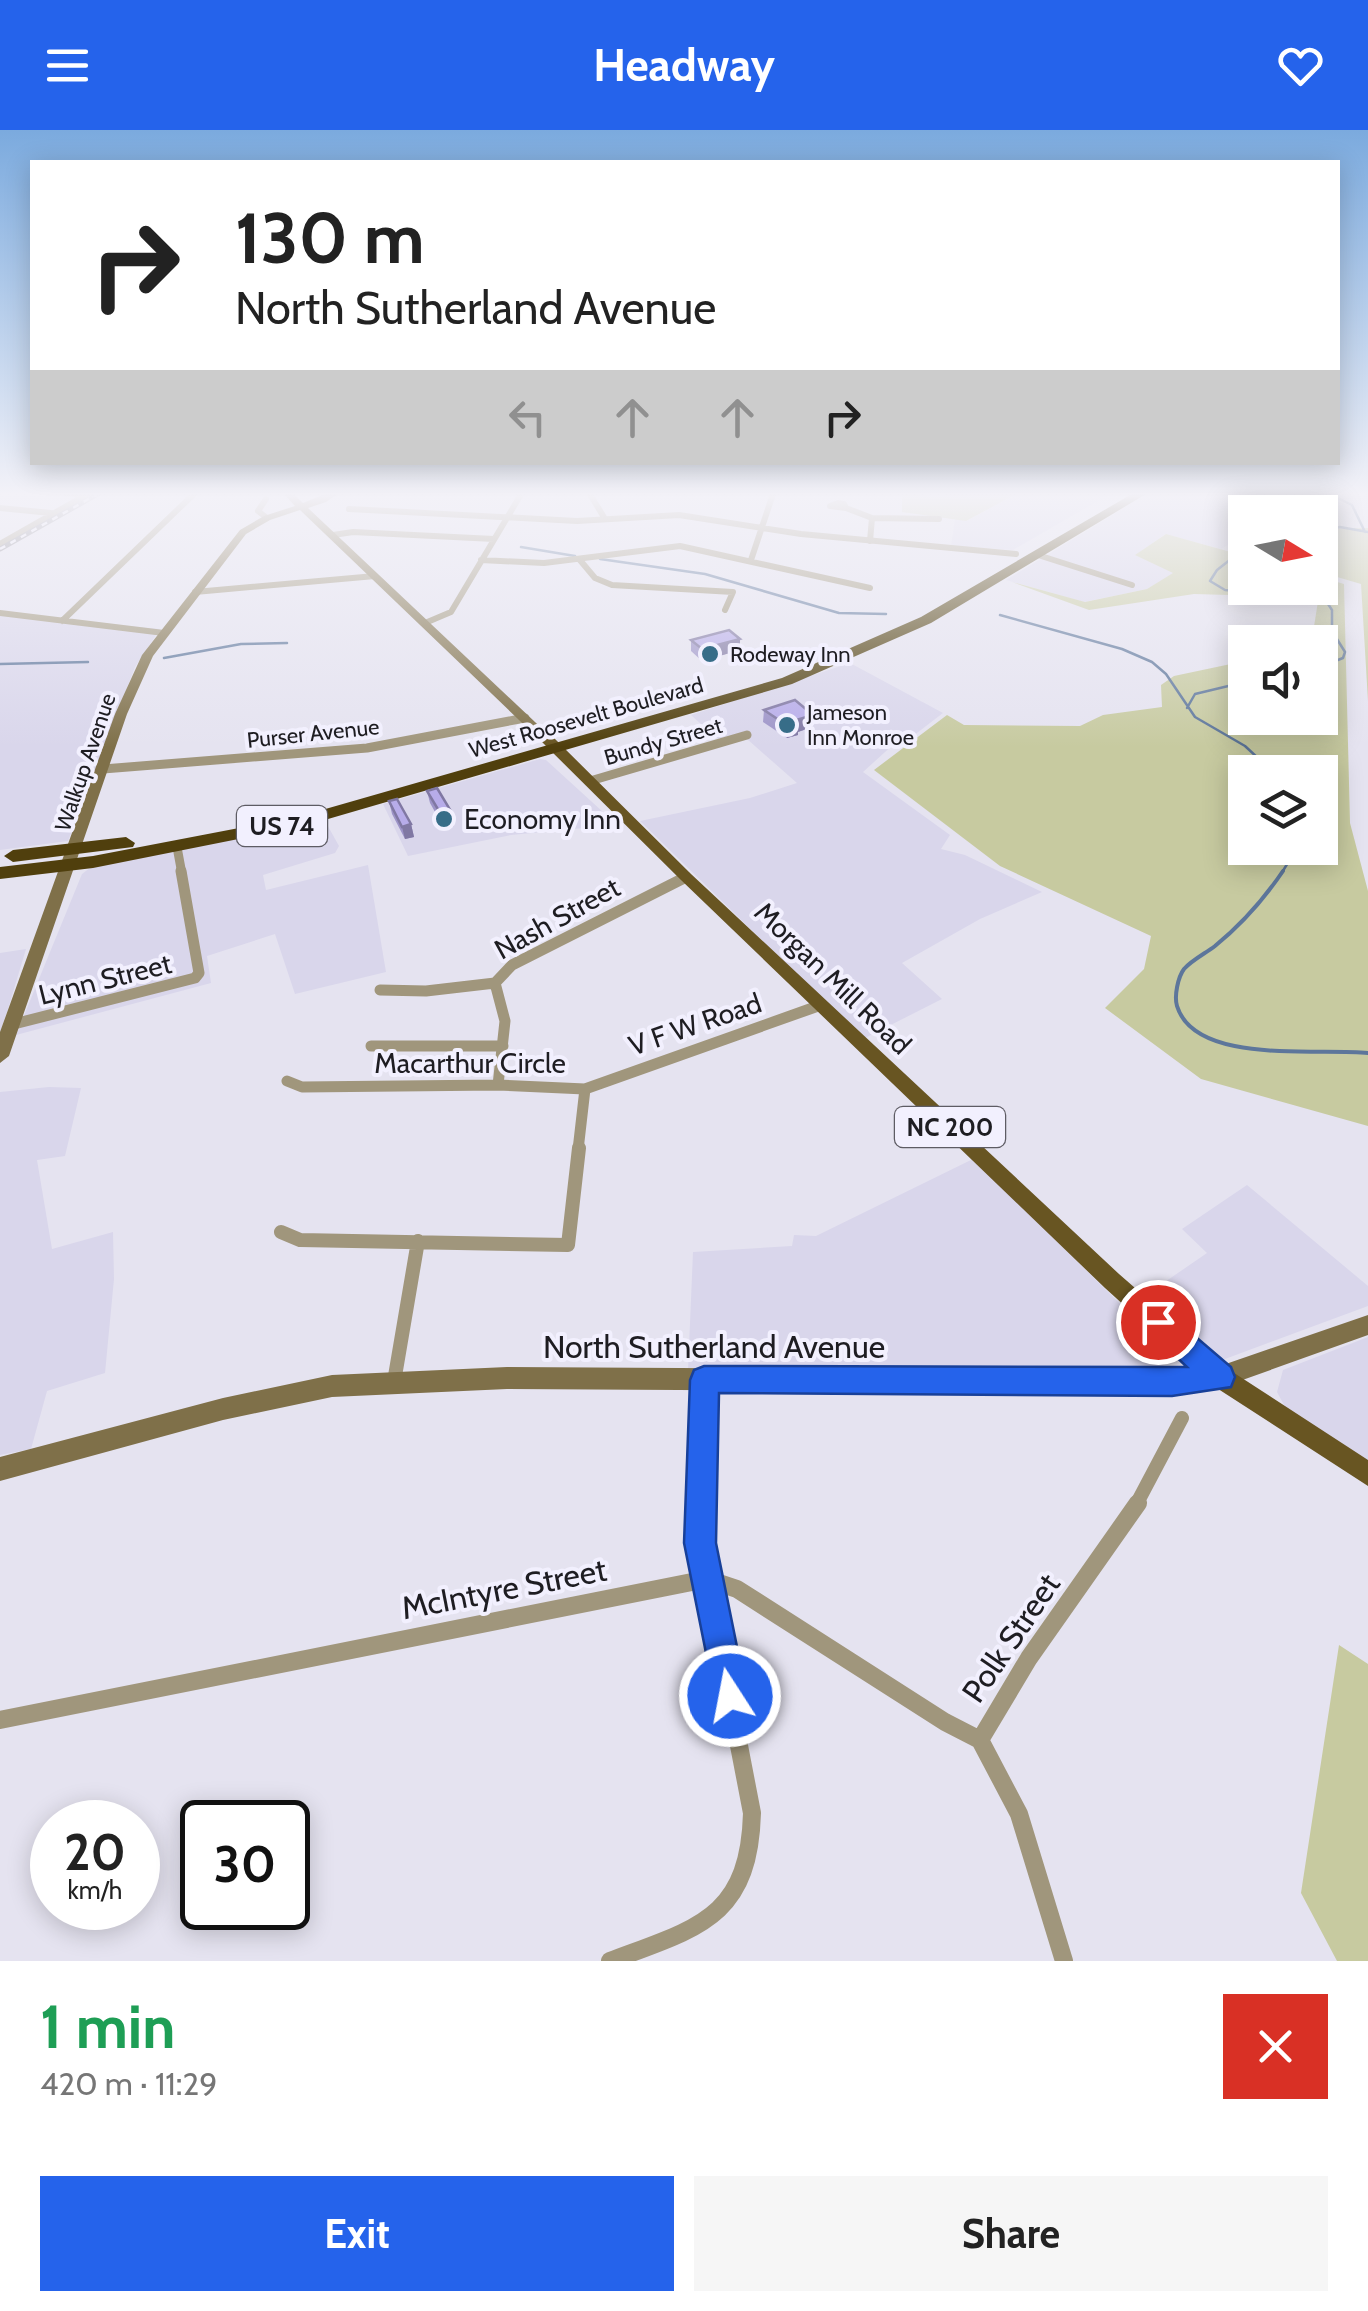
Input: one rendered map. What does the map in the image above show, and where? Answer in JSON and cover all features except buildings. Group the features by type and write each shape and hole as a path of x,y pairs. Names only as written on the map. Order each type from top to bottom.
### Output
{"highway":[{"name":"West Roosevelt Boulevard","path":"0,858 177,847 356,808 777,672 928,606 978,576"},
{"path":"935,617 932,611 983,576"},
{"path":"968,598 997,576"},
{"name":"West Roosevelt Boulevard","path":"0,873 141,840 265,817 552,744 835,665 935,617 1004,576"}],"main road":[{"name":"Morgan Mill Road","path":"552,744 686,877 1112,1281 1220,1377 1368,1474"}],"street":[{"path":"62,621 108,576"},
{"name":"Walkup Avenue","path":"0,1056 141,668 207,576"},
{"path":"195,592 302,586 372,576"},
{"name":"Morgan Mill Road","path":"375,576 552,744"},
{"path":"425,623 448,616 472,576"},
{"path":"596,576 602,583 733,592 725,610"},
{"path":"821,576 870,588"},
{"path":"1104,576 1132,585"},
{"path":"0,613 164,633"},
{"name":"Purser Avenue","path":"103,769 367,748 525,718"},
{"name":"Bundy Street","path":"590,781 747,735"},
{"name":"Lynn Street","path":"10,1025 196,978 199,973 177,847"},
{"name":"Nash Street","path":"498,1085 506,1004 494,983 512,965 686,877"},
{"path":"380,990 426,991 494,983"},
{"name":"V F W Road","path":"586,1088 821,1006"},
{"path":"371,1046 504,1046"},
{"name":"Macarthur Circle","path":"281,1232 300,1240 568,1245 586,1088 302,1087 287,1081"},
{"path":"394,1382 418,1241"},
{"name":"North Sutherland Avenue","path":"0,1469 296,1392 394,1382 1172,1382 1220,1377 1368,1325"},
{"path":"610,1961 704,1924 724,1907 742,1880 754,1848 752,1812 700,1543 704,1380"},
{"name":"Polk Street","path":"1064,1961 1019,1814 980,1740 1028,1660 1135,1511 1163,1466 1182,1418"},
{"path":"707,1578 737,1589 945,1722 980,1740"},
{"name":"McIntyre Street","path":"0,1720 707,1578"}],"shaded area":[{"path":"1012,576 1168,576 1147,589 1084,602 1006,580"},
{"path":"0,613 160,629 135,667 68,841 0,850"},
{"path":"850,663 943,713 913,736 906,733 863,772 950,835 941,849 965,855 1042,892 980,919 902,963 942,999 863,1039 640,821 750,798 797,783 747,739 723,744 691,715"},
{"path":"546,760 603,812 608,821 605,826 511,835 408,856 383,804"},
{"path":"324,819 339,846 335,853 263,875 266,890 368,865 386,972 295,994 275,934 207,956 211,983 16,1035 82,874 95,864"},
{"path":"26,949 8,1009 0,1032 0,953"},
{"path":"81,1088 65,1156 37,1160 52,1249 113,1232 114,1279 105,1373 47,1391 31,1449 0,1455 0,1092"},
{"path":"973,1159 1163,1346 1167,1359 1162,1368 1155,1373 688,1371 693,1252 792,1246 794,1235 816,1236"},
{"path":"1247,1185 1368,1286 1368,1306 1225,1359 1208,1354 1143,1297 1207,1253 1182,1229"},
{"path":"1368,1337 1368,1465 1290,1416 1277,1392 1283,1370"}],"green space":[{"path":"1167,576 1228,576 1228,595 1194,594 1089,610 1012,582 1085,602 1147,589"},
{"path":"1338,576 1368,576 1368,701 1361,584"},
{"path":"1338,582 1344,584 1350,823 1368,891 1368,1126 1201,1079 1105,1008 1144,969 1151,936 1000,866 874,770 947,715 964,725 1080,726 1103,715 1162,707 1161,685 1174,676 1228,665 1228,735 1338,735 1338,625 1314,625 1317,605 1338,605"},
{"path":"1339,1645 1368,1664 1368,1961 1337,1961 1301,1893"}],"waterway":[{"path":"713,576 839,613 886,614"},
{"path":"1213,576 1210,581 1228,590"},
{"path":"1329,605 1332,625"},
{"path":"1000,615 1122,649 1152,662 1166,674 1188,706"},
{"path":"1338,641 1345,652 1338,660"},
{"path":"164,658 241,644 287,643"},
{"path":"0,664 88,662"},
{"path":"1188,706 1195,694 1228,686"},
{"path":"1188,706 1195,717 1255,755"},
{"path":"1282,872 1287,865"},
{"path":"1282,872 1234,929 1184,969 1177,987 1177,1006 1188,1025 1207,1038 1232,1045 1260,1050 1368,1053"}],"place":[{"name":"Rodeway Inn","path":"710,654"},
{"name":"Jameson Inn Monroe","path":"787,725"},
{"name":"Economy Inn","path":"444,819"}],"route":[{"path":"730,1696 700,1543 704,1380 1172,1382 1220,1377 1158,1322"}]}
